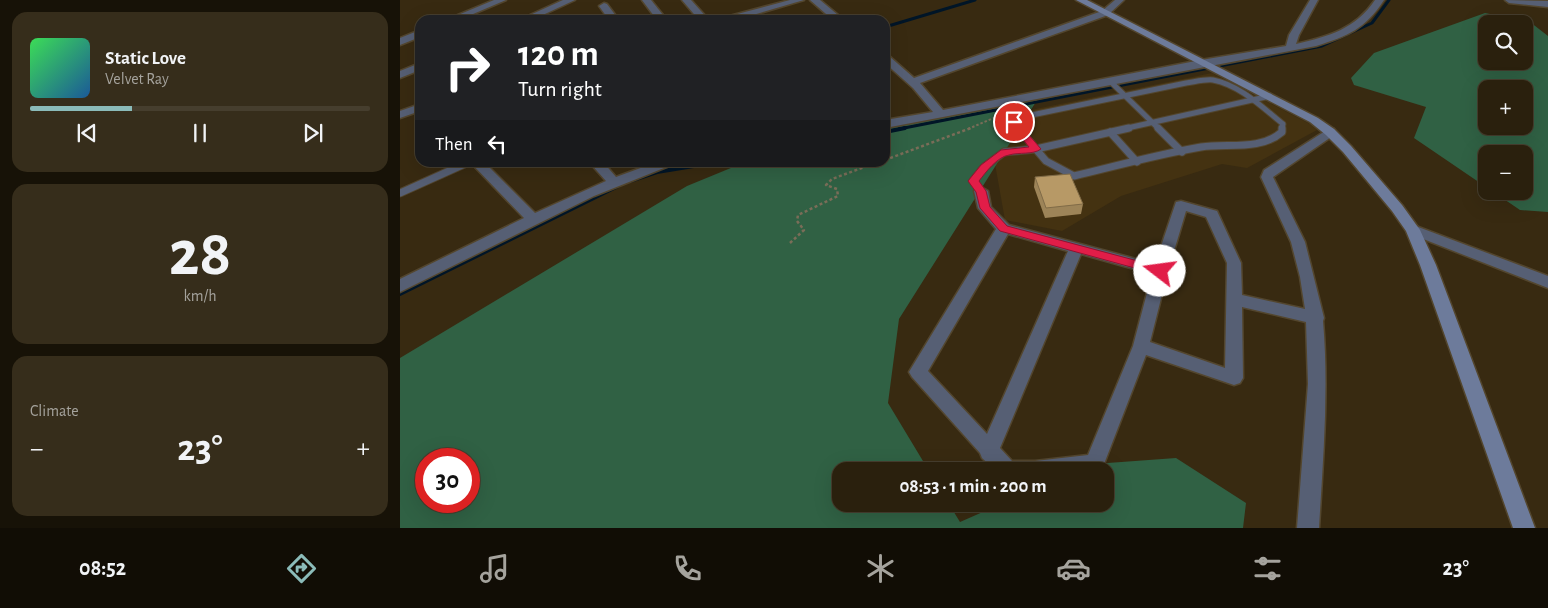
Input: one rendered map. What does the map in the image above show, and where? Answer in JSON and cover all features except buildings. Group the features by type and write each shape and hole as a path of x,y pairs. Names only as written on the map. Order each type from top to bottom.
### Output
{"street":[{"path":"464,15 502,0"},
{"path":"536,15 571,0"},
{"path":"646,0 658,15"},
{"path":"686,0 700,15"},
{"path":"745,15 800,0"},
{"path":"814,0 833,15"},
{"path":"1080,0 1314,120 1330,132 1397,208 1413,230 1428,264 1524,528"},
{"path":"913,82 1105,13 1120,0"},
{"path":"1290,49 1294,35 1314,0"},
{"path":"890,123 1112,83 1203,63 1290,49 1349,31 1369,17 1380,0"},
{"path":"1509,0 1548,4"},
{"path":"604,6 610,15"},
{"path":"757,12 760,15"},
{"path":"400,42 415,35"},
{"path":"890,62 913,82 940,114"},
{"path":"400,75 415,68"},
{"path":"400,115 415,109"},
{"path":"1308,528 1316,410 1316,318 1298,241 1267,177 1269,173 1330,132"},
{"path":"481,167 533,219"},
{"path":"600,167 614,182"},
{"path":"400,286 533,219 614,182 656,167"},
{"path":"981,191 985,208 1004,228 1076,250 1160,271"},
{"path":"1004,228 918,372 989,452 1008,470 1094,464 1141,346 1160,271 1181,204 1212,214 1234,264 1234,378 1141,346"},
{"path":"1413,230 1548,282"},
{"path":"989,452 1076,250"},
{"path":"1233,299 1316,318"}],"lane":[{"path":"1212,80 1225,83 1253,100 1283,124 1282,132 1273,140 1250,145 1202,148 1074,176 1057,171 1044,161 1014,122 1022,117 1124,96 1186,83 1212,80"},
{"path":"1112,83 1182,152"},
{"path":"981,191 973,181 984,167 1004,152 1036,149 1270,96"},
{"path":"1110,132 1137,162"},
{"path":"400,192 458,167"}],"path":[{"path":"890,158 951,137 996,117 998,104"},
{"path":"790,243 804,230 797,221 798,216 838,196 837,189 826,186 832,178 864,167"}],"shaded area":[{"path":"1212,73 1310,124 1317,130 1247,168 1222,164 1121,196 1062,231 1005,220 987,119"}],"green space":[{"path":"1478,16 1478,70 1533,70 1533,24 1548,36 1548,212 1520,210 1505,200 1533,200 1533,145 1478,145 1478,182 1414,138 1426,107 1354,85 1351,78 1374,53"},
{"path":"1039,97 899,319 888,403 924,462 832,462 832,512 954,512 960,522 983,512 1114,512 1114,463 1176,458 1246,503 1243,528 400,528 400,358 687,186 733,167 890,167 890,123"}],"waterway":[{"path":"890,26 975,0"},
{"path":"899,129 1322,46 1372,23 1389,0"},
{"path":"890,131 905,128"},
{"path":"630,181 657,172 688,167"},
{"path":"400,294 618,186"}],"route":[{"path":"1014,122 1036,149 1004,152 984,167 973,181 981,191 985,208 1004,228 1076,250 1160,271"}]}
